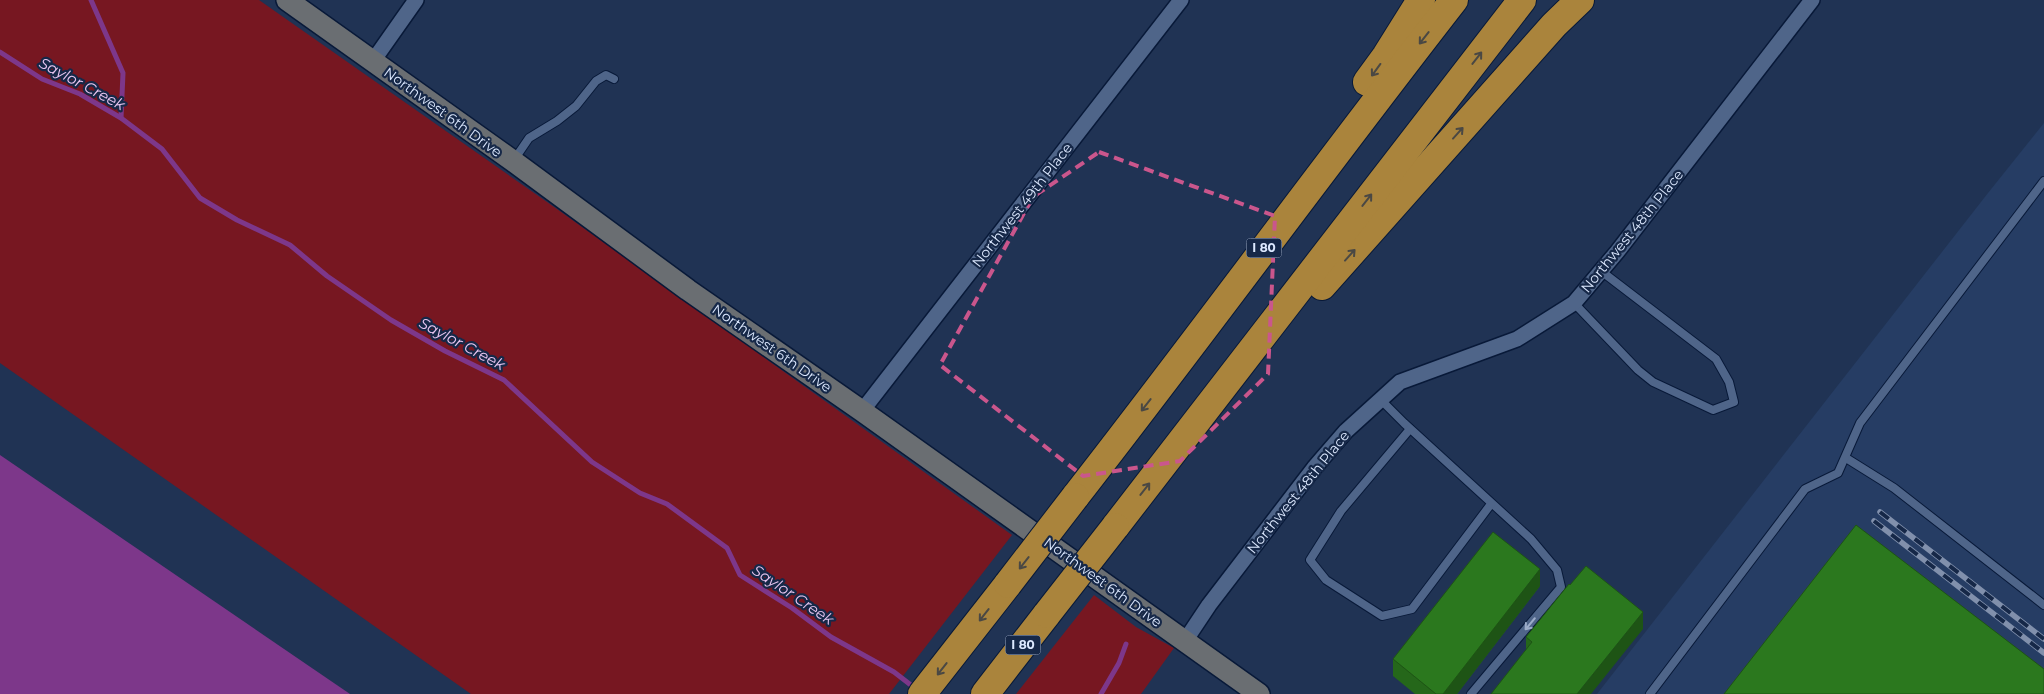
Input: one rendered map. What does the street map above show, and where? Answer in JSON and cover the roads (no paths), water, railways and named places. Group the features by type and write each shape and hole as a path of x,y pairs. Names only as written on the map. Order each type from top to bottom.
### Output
{"highway":[{"path":"1168,377 1291,188 1386,56 1421,0"},
{"name":"I 80","path":"922,694 1168,377 1352,131 1454,0"},
{"name":"I 80","path":"992,685 1522,0"},
{"path":"1198,419 1349,256 1554,25 1580,0"}],"main road":[{"name":"Northwest 6th Drive","path":"287,0 513,161 688,290 862,411 1259,694"}],"street":[{"path":"372,61 416,0"},
{"name":"Northwest 49th Place","path":"862,411 1181,0"},
{"name":"Northwest 48th Place","path":"1185,641 1209,605 1314,468 1346,431 1400,382 1517,339 1574,303 1618,252 1812,0"}],"lane":[{"path":"513,161 529,138 557,121 576,106 596,81 606,75 614,78"},
{"path":"1650,694 1806,489 1838,473 1860,423 2044,181"},
{"path":"1574,303 1638,370 1654,382 1713,410 1734,402 1729,382 1716,359 1601,271"},
{"path":"1381,400 1410,429 1531,539 1557,570 1562,586 1471,694"},
{"path":"1410,429 1341,511 1310,560 1326,580 1382,616 1412,609 1492,504"},
{"path":"1846,458 1894,488 2044,605"}],"waterway":[{"path":"91,0 123,73 121,118"},
{"name":"Saylor Creek","path":"0,52 42,79 80,94 121,118 162,149 200,198 237,220 290,245 327,276 391,320 445,351 504,380 592,462 640,493 667,504 727,548 740,575 792,608 831,637 894,672 916,689"},
{"path":"1101,694 1119,663 1126,644"}],"railway":[{"path":"1880,512 2044,639"},
{"path":"1874,521 2044,653"}]}
